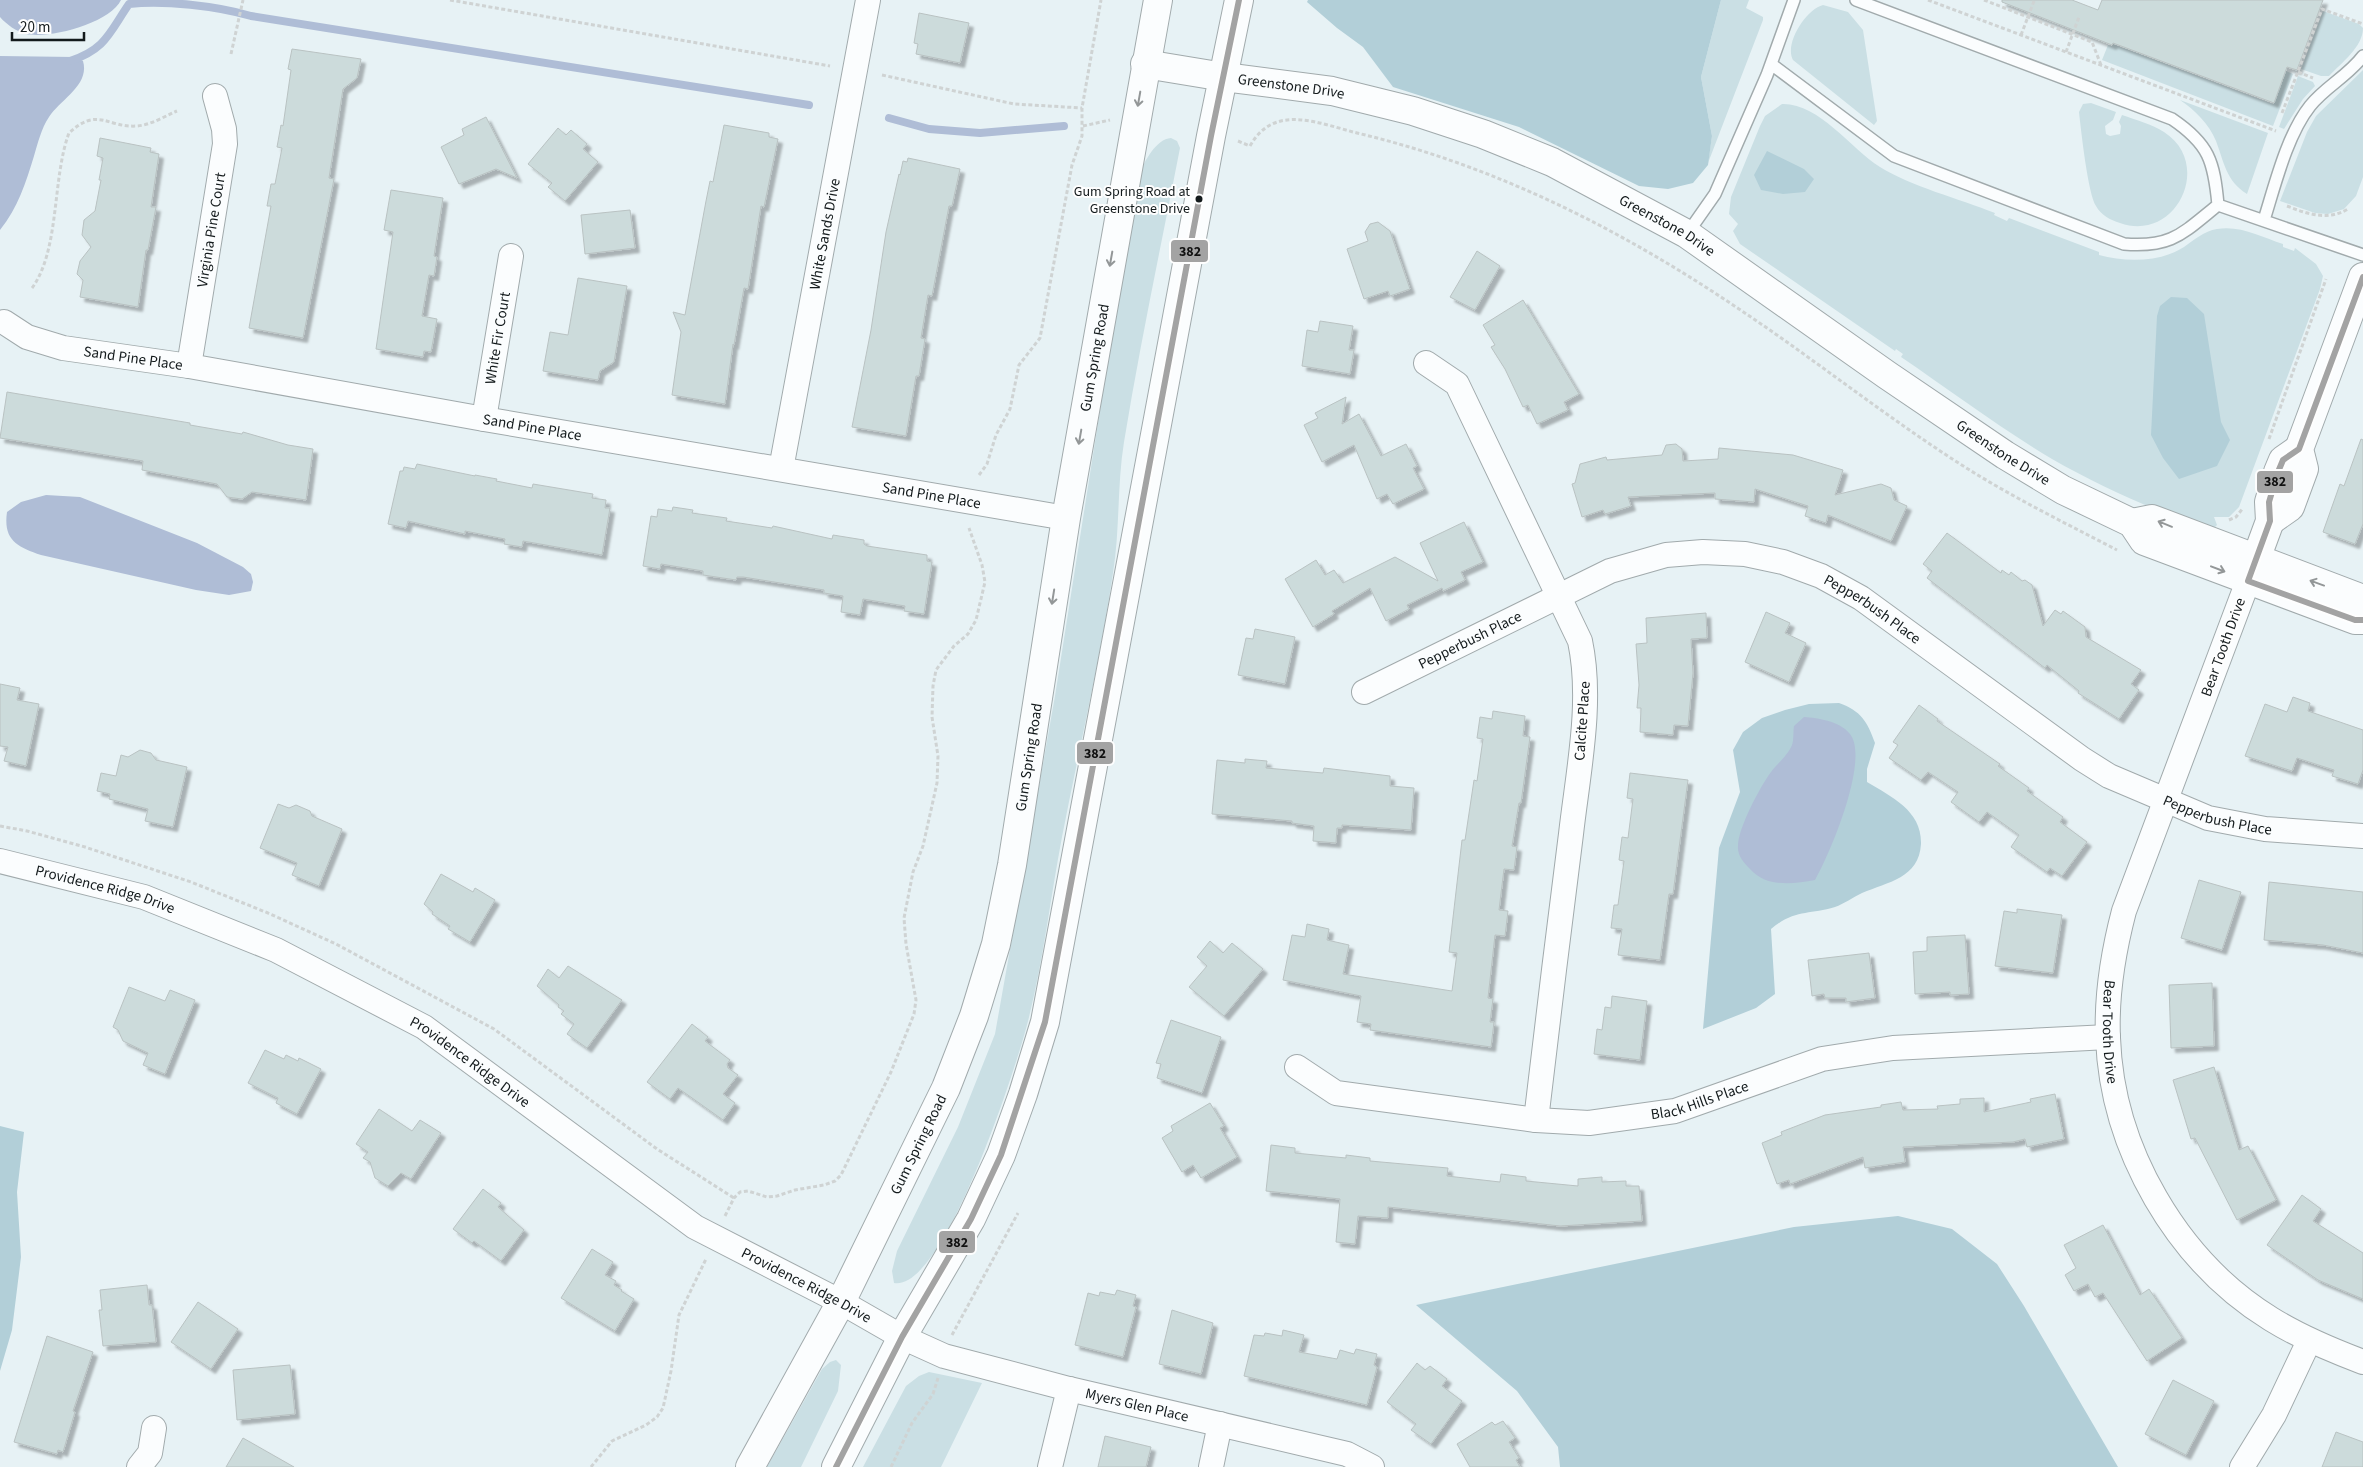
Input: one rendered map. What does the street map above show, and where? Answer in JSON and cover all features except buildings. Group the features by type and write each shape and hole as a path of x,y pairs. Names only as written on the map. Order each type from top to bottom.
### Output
{"main road":[{"name":"Gum Spring Road","path":"750,1467 841,1302 946,1088 974,1016 996,944 1012,865 1066,518 1145,64 1158,0"},
{"path":"836,1467 902,1337 971,1219 1001,1155 1024,1094 1045,1022 1210,136 1239,0"},
{"name":"Greenstone Drive","path":"1145,64 1224,77 1332,90 1413,111 1474,131 1552,162 1687,234 2004,455 2063,490 2132,523 2144,541 2363,599"},
{"path":"2252,570 2270,521 2290,507 2304,469 2299,449 2363,277"},
{"name":"Greenstone Drive","path":"2252,570 2355,620 2363,620"}],"street":[{"name":"White Sands Drive","path":"781,469 868,0"},
{"name":"Virginia Pine Court","path":"189,366 225,144 224,130 215,96"},
{"name":"White Fir Court","path":"484,419 511,256"},
{"name":"Sand Pine Place","path":"4,322 28,337 63,348 189,366 484,419 1066,518"},
{"name":"Calcite Place","path":"1426,364 1457,384 1580,641 1586,685 1577,779 1536,1120"},
{"name":"Pepperbush Place","path":"1364,692 1610,571 1666,555 1703,552 1745,554 1783,562 1821,576 1862,598 2082,759 2109,776 2208,818 2238,825 2363,836"},
{"name":"Bear Tooth Drive","path":"2252,570 2124,911 2114,952 2108,994 2108,1037 2118,1103 2131,1146 2150,1188 2174,1227 2204,1264 2234,1292 2270,1319 2309,1341 2363,1362"},
{"name":"Providence Ridge Drive","path":"0,861 144,897 276,950 424,1027 695,1227 841,1302 902,1337"},
{"name":"Black Hills Place","path":"1297,1066 1336,1093 1536,1120 1589,1123 1675,1111 1822,1060 1893,1048 2108,1037"},
{"name":"Myers Glen Place","path":"902,1337 944,1356 1070,1389 1347,1454 1372,1467"},
{"path":"2242,1467 2274,1415 2309,1341"},
{"path":"1050,1467 1070,1389"},
{"path":"1211,1467 1220,1424"},
{"path":"139,1467 150,1453 154,1428"}],"lane":[{"path":"1687,234 1715,194 1771,64 1794,0"},
{"path":"1856,0 2172,119 2192,133 2203,146 2215,177 2218,205"},
{"path":"2264,220 2293,137 2310,106 2354,67 2363,56"},
{"path":"1771,64 1894,156 2124,244 2146,246 2163,243 2178,237 2218,205"},
{"path":"2218,205 2363,255"}],"path":[{"path":"450,0 830,66"},
{"path":"979,476 987,464 996,435 1010,409 1019,365 1040,338 1072,165 1081,142 1083,126 1082,108 1101,0"},
{"path":"1928,0 2293,137"},
{"path":"1984,0 2092,42 2101,65"},
{"path":"231,54 243,1"},
{"path":"2021,35 2034,1"},
{"path":"2282,114 2322,9 2363,24"},
{"path":"2066,52 2079,17"},
{"path":"882,76 1014,104 1082,108"},
{"path":"32,288 40,275 46,254 69,133 80,124 93,118 135,126 177,111"},
{"path":"1083,126 1105,120 1118,119"},
{"path":"1238,141 1250,146 1257,133 1276,121 1299,119 1409,147 1529,190 1598,223 1657,257 1739,309 1966,468 2026,504 2122,552"},
{"path":"2272,140 2278,123"},
{"path":"2281,204 2315,215 2328,216 2341,214 2348,210"},
{"path":"2266,446 2326,279"},
{"path":"2226,522 2236,516 2244,504"},
{"path":"724,1219 734,1198 740,1192 748,1191 767,1197 777,1196 796,1190 824,1186 842,1175 891,1072 912,1020 916,1000 906,944 904,918 913,872 923,846 937,783 938,756 932,717 933,686 936,670 954,646 968,634 976,620 985,582 982,565 969,528"},
{"path":"952,1336 1018,1212"},
{"path":"591,1467 612,1441 646,1425 657,1417 663,1408 679,1315 709,1251"},
{"path":"891,1467 912,1423 933,1394 938,1373"}],"shaded area":[{"path":"0,0 121,0 105,16 92,22 64,32 37,35 19,31 3,20 0,17"},
{"path":"1308,0 1721,0 1701,77 1712,136 1708,165 1693,183 1668,189 1639,186 1519,127 1393,87 1363,47 1337,28 1307,2"},
{"path":"1721,0 1749,0 1746,8 1763,17 1763,20 1708,163 1712,136 1701,77"},
{"path":"1823,5 1848,12 1863,30 1877,121 1874,125 1793,60 1791,53 1792,45 1798,28 1810,13"},
{"path":"2323,11 2359,24 2363,28 2362,35 2355,48 2329,76 2321,76 2301,69"},
{"path":"2113,44 2273,104 2286,71 2293,74 2273,126 2102,60 2108,45 2112,46"},
{"path":"0,56 74,57 83,61 84,70 78,85 54,110 46,122 21,194 12,213 0,230"},
{"path":"2363,70 2363,177 2356,196 2344,209 2328,214 2315,213 2280,201 2307,132 2316,116"},
{"path":"2298,76 2313,82 2315,86 2303,99 2284,129 2279,127"},
{"path":"2180,100 2268,133 2247,194 2230,177 2210,129 2191,108"},
{"path":"2091,103 2116,112 2113,120 2105,126 2106,134 2110,136 2120,134 2121,126 2119,122 2122,115 2159,129 2179,146 2186,163 2187,180 2182,197 2172,211 2158,222 2140,226 2120,223 2106,217 2096,206 2090,189 2079,112 2083,104"},
{"path":"1782,104 1796,106 1821,118 1869,159 1892,174 1995,213 1994,215 2007,221 2009,218 2099,252 2099,255 2131,260 2164,256 2184,247 2199,236 2217,229 2226,228 2251,232 2283,244 2283,247 2294,251 2295,248 2316,264 2323,276 2320,289 2239,507 2229,517 2214,517 2217,525 2211,531 2130,498 2071,470 1995,422 1901,357 1903,354 1896,349 1895,351 1740,244 1733,231 1738,224 1729,214 1731,197 1765,116"},
{"path":"1171,138 1177,141 1180,148 1124,442 1115,557 1108,606 1062,837 1033,1002 1009,1084 975,1173 955,1216 934,1252 914,1276 894,1283 892,1271 897,1251 958,1127 995,1034 1055,696 1101,404 1100,388 1139,174 1156,146"},
{"path":"1767,151 1804,169 1814,179 1805,192 1783,194 1761,190 1754,175"},
{"path":"2171,297 2187,298 2204,314 2221,422 2230,440 2217,466 2179,479 2163,458 2151,435 2157,316 2160,306"},
{"path":"46,495 80,497 197,543 243,567 251,574 253,582 251,591 229,595 196,590 41,555 25,549 13,541 10,536 6,522 7,512 21,502"},
{"path":"1839,703 1858,713 1866,723 1875,743 1867,769 1867,782 1904,806 1911,814 1920,832 1921,844 1919,855 1915,864 1908,872 1892,882 1862,893 1835,907 1787,918 1771,929 1775,994 1756,1008 1703,1029 1719,848 1740,792 1733,750 1743,732 1762,718 1809,704"},
{"path":"1804,717 1835,723 1850,734 1855,746 1852,784 1846,807 1830,850 1815,880 1798,883 1772,882 1757,875 1743,861 1738,849 1739,838 1761,787 1790,749 1793,741 1794,726"},
{"path":"0,1126 24,1132 17,1192 21,1257 12,1330 0,1371"},
{"path":"1898,1216 1952,1229 1997,1264 2024,1306 2118,1467 1560,1467 1558,1447 1517,1391 1416,1305 1794,1227"},
{"path":"836,1360 841,1365 838,1391 801,1467 767,1467 822,1369 830,1362"},
{"path":"929,1372 982,1383 941,1467 863,1467 906,1386 919,1376"}],"waterway":[{"path":"70,61 92,51 106,39 129,4 174,3 809,105"},
{"path":"889,118 929,129 980,133 1064,126"}],"transit line":[{"name":"382","path":"836,1467 902,1337 971,1219 1001,1155 1045,1022 1211,136 1239,0"},
{"name":"382","path":"2363,277 2299,449 2283,460 2278,472 2269,502 2270,521 2248,581 2355,620 2363,620"}],"place":[{"name":"Gum Spring Road at Greenstone Drive","path":"1199,199"}]}
